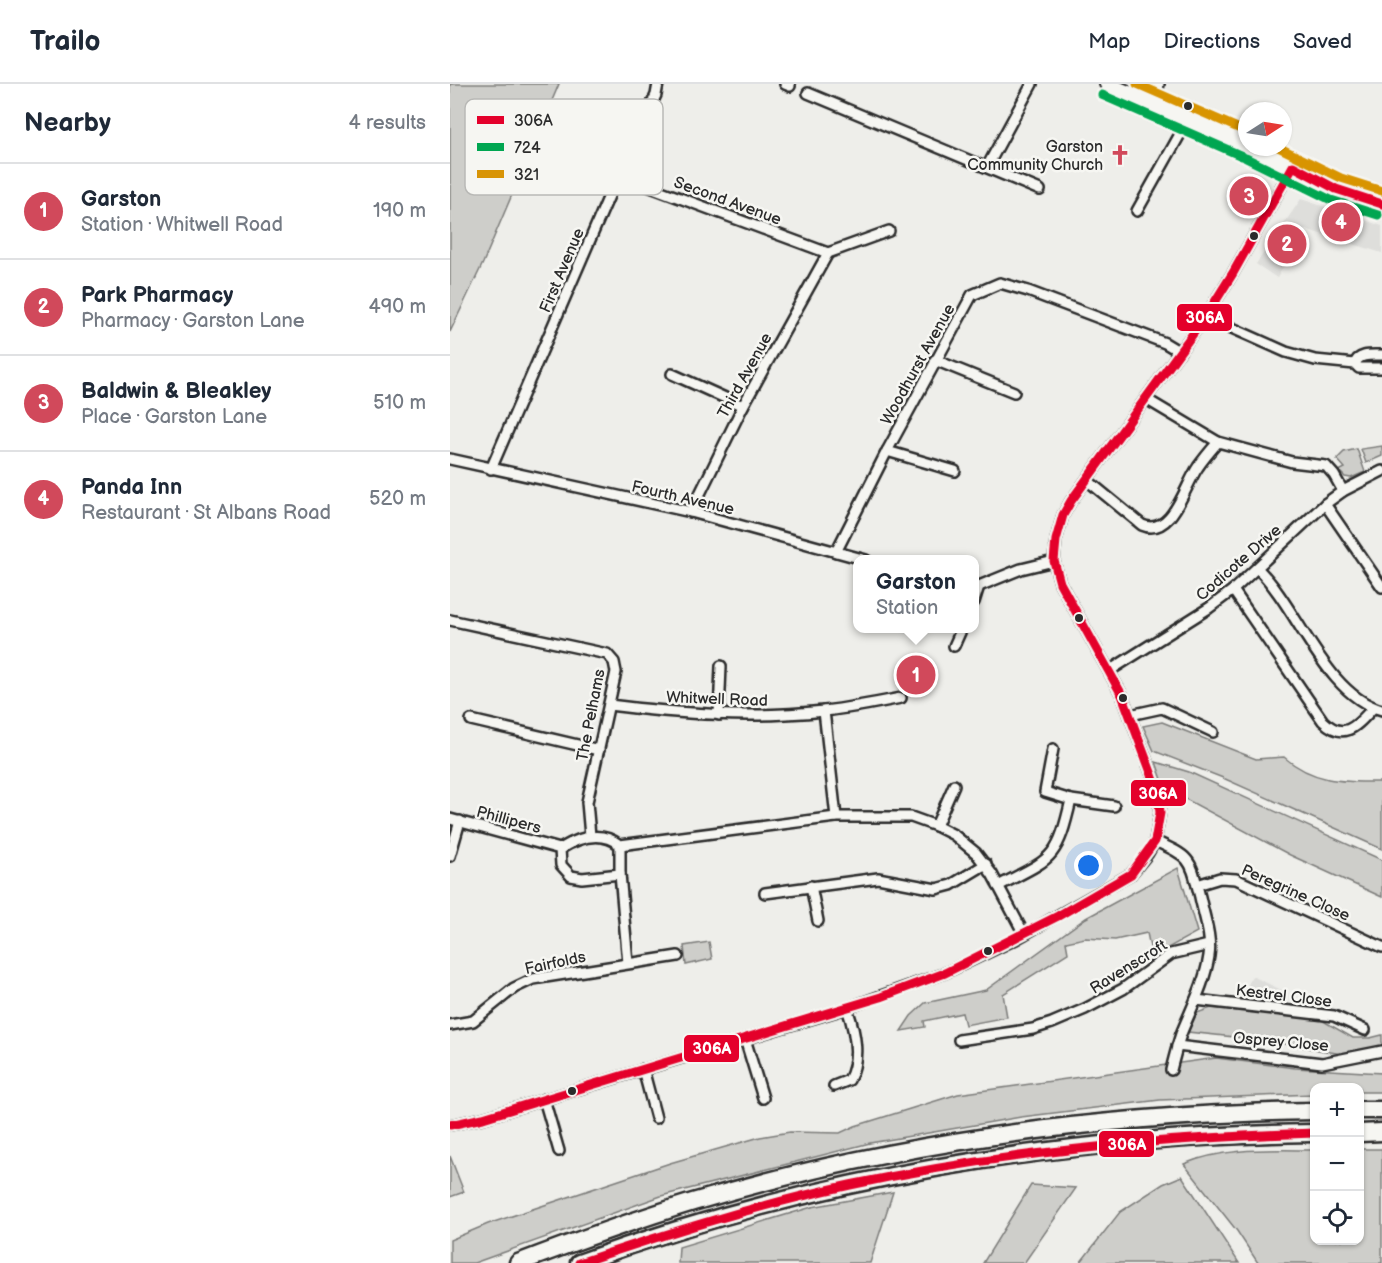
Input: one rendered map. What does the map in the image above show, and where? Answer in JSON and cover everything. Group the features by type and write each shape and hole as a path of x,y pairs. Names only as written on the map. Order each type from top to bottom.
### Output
{"highway":[{"path":"1364,1110 1382,1110"},
{"path":"518,1263 601,1232 694,1202 795,1175 887,1155 983,1138 1086,1124 1202,1114 1310,1111"},
{"path":"1364,1133 1382,1132"},
{"path":"579,1263 700,1223 801,1196 901,1174 1084,1146 1310,1133"}],"main road":[{"path":"1107,84 1238,141"},
{"path":"1271,156 1336,189 1382,204"}],"street":[{"name":"First Avenue","path":"654,99 658,84"},
{"path":"987,167 1032,84"},
{"path":"1155,105 1159,84"},
{"path":"807,93 1040,189"},
{"path":"1137,211 1188,120"},
{"path":"450,1125 483,1118 847,1008 945,973 1024,934 1131,874 1155,841 1160,813 1158,791 1130,715 1060,582 1054,561 1056,540 1061,520 1087,480 1208,313 1293,166"},
{"name":"Second Avenue","path":"663,192 828,253"},
{"name":"First Avenue","path":"491,469 609,195"},
{"path":"828,253 889,231"},
{"name":"Third Avenue","path":"691,512 742,406 828,253"},
{"name":"Woodhurst Avenue","path":"836,552 886,451 972,295 1000,284 1028,291 1165,343 1180,352"},
{"path":"1208,313 1232,328 1286,352 1315,360 1355,364 1359,368 1382,368"},
{"path":"1355,364 1356,359 1360,356 1382,355"},
{"path":"935,360 1014,393"},
{"path":"672,374 742,406"},
{"path":"1146,399 1218,442 1292,462 1326,466 1343,491"},
{"path":"1087,480 1142,525 1157,528 1165,522 1181,501 1197,468 1218,442"},
{"path":"886,451 955,471"},
{"name":"Fourth Avenue","path":"450,459 691,512 853,557"},
{"name":"Codicote Drive","path":"1108,671 1209,608 1233,590 1325,504 1343,491 1382,471"},
{"path":"1325,504 1382,587"},
{"path":"979,585 1020,569 1054,561"},
{"path":"1233,590 1330,728 1337,732 1352,728 1378,709 1350,694 1338,683 1272,583 1257,568"},
{"name":"The Pelhams","path":"450,620 607,654 611,657 616,667 587,802 590,836"},
{"path":"954,646 960,633"},
{"path":"719,715 721,666"},
{"name":"Whitwell Road","path":"609,705 719,715 760,715 824,711 901,698"},
{"path":"1130,715 1162,708 1213,732"},
{"path":"824,711 836,817"},
{"path":"471,720 599,750"},
{"path":"1053,749 1045,792 1071,800 1114,806"},
{"path":"936,826 954,784"},
{"path":"998,886 1042,863 1058,846 1064,834 1071,800"},
{"path":"620,874 589,878 570,876 561,865 560,849 575,840 590,836 604,837 620,845 836,817 911,817 936,826 967,843 986,864 1024,934"},
{"path":"450,856 455,820"},
{"name":"Phillipers","path":"455,820 560,849"},
{"path":"1155,841 1178,851 1187,858 1197,885 1209,945 1209,956 1196,1000 1177,1046 1171,1070"},
{"path":"620,845 620,874 628,963"},
{"path":"765,892 878,878 936,889 951,885 986,864"},
{"name":"Peregrine Close","path":"1197,885 1220,878 1236,879 1382,947"},
{"path":"811,886 818,921"},
{"name":"Ravenscroft","path":"959,1040 1033,1029 1052,1023 1090,1007 1123,989 1172,954 1209,945"},
{"name":"Fairfolds","path":"450,1025 472,1021 514,988 533,979 678,956"},
{"name":"Kestrel Close","path":"1196,1000 1334,1016 1365,1030"},
{"path":"834,1086 849,1080 855,1059 854,1035 847,1008"},
{"path":"746,1039 763,1098"},
{"name":"Osprey Close","path":"1177,1046 1322,1063 1382,1051"},
{"path":"643,1069 656,1118"},
{"path":"544,1099 559,1151"}],"shaded area":[{"path":"450,84 559,84 553,99 465,99 465,195 512,195 450,332"},
{"path":"1301,199 1382,226 1382,253 1305,229 1277,278 1256,264"},
{"path":"1382,446 1382,456 1366,463 1361,449"},
{"path":"1357,449 1365,472 1351,478 1345,477 1339,471 1345,468 1337,459 1344,452"},
{"path":"1162,722 1256,759 1284,757 1295,766 1318,776 1342,781 1382,782 1382,849 1223,778 1154,751 1143,726"},
{"path":"1156,762 1189,772 1382,860 1382,897 1290,855 1165,788"},
{"path":"1178,868 1197,932 1162,951 1156,958 1151,952 1147,933 1115,940 1085,938 1066,942 1068,953 1003,994 1007,1017 965,1025 962,1013 924,1021 925,1027 901,1031 911,1016 925,1003 986,990 1086,918"},
{"path":"709,942 712,959 686,965 684,946"},
{"path":"1252,976 1288,993 1283,1004 1248,1001 1250,997 1244,994"},
{"path":"1211,1008 1318,1018 1353,1038 1382,1035 1382,1046 1342,1054 1262,1040 1188,1032 1197,1013"},
{"path":"1216,1058 1295,1068 1382,1073 1382,1092 1364,1092 1364,1083 1310,1083 1310,1094 1160,1100 1021,1117 870,1143 661,1196 474,1263 450,1263 450,1240 488,1224 670,1163 760,1137 790,1132 840,1133 855,1126 958,1094"},
{"path":"1364,1149 1382,1149 1382,1263 1258,1263 1237,1231 1184,1164 1232,1152 1310,1150 1310,1245 1364,1245"},
{"path":"450,1156 464,1192 450,1197"},
{"path":"1182,1176 1239,1263 1080,1263 1120,1212 1163,1184"},
{"path":"1031,1185 1076,1188 1024,1263 983,1263"},
{"path":"893,1192 870,1263 678,1263 679,1247 812,1207"}],"transit line":[{"name":"321","path":"1137,84 1238,128"},
{"name":"724","path":"1102,95 1238,154"},
{"name":"321","path":"1292,154 1341,178 1382,191"},
{"name":"724","path":"1246,158 1331,200 1378,215"},
{"name":"306A","path":"450,1125 483,1118 881,997 945,973 1058,916 1131,874 1155,841 1160,813 1158,791 1122,695 1060,583 1054,561 1056,540 1063,515 1208,313 1293,166 1336,189 1382,204"},
{"name":"306A","path":"579,1263 679,1230 747,1211 907,1173 1081,1148 1310,1133"}],"place":[{"name":"Garston Community Church","path":"1120,155"},
{"name":"Baldwin & Bleakley","path":"1249,196"},
{"name":"Panda Inn","path":"1341,222"},
{"name":"Park Pharmacy","path":"1287,244"},
{"name":"Garston","path":"916,675"}]}
